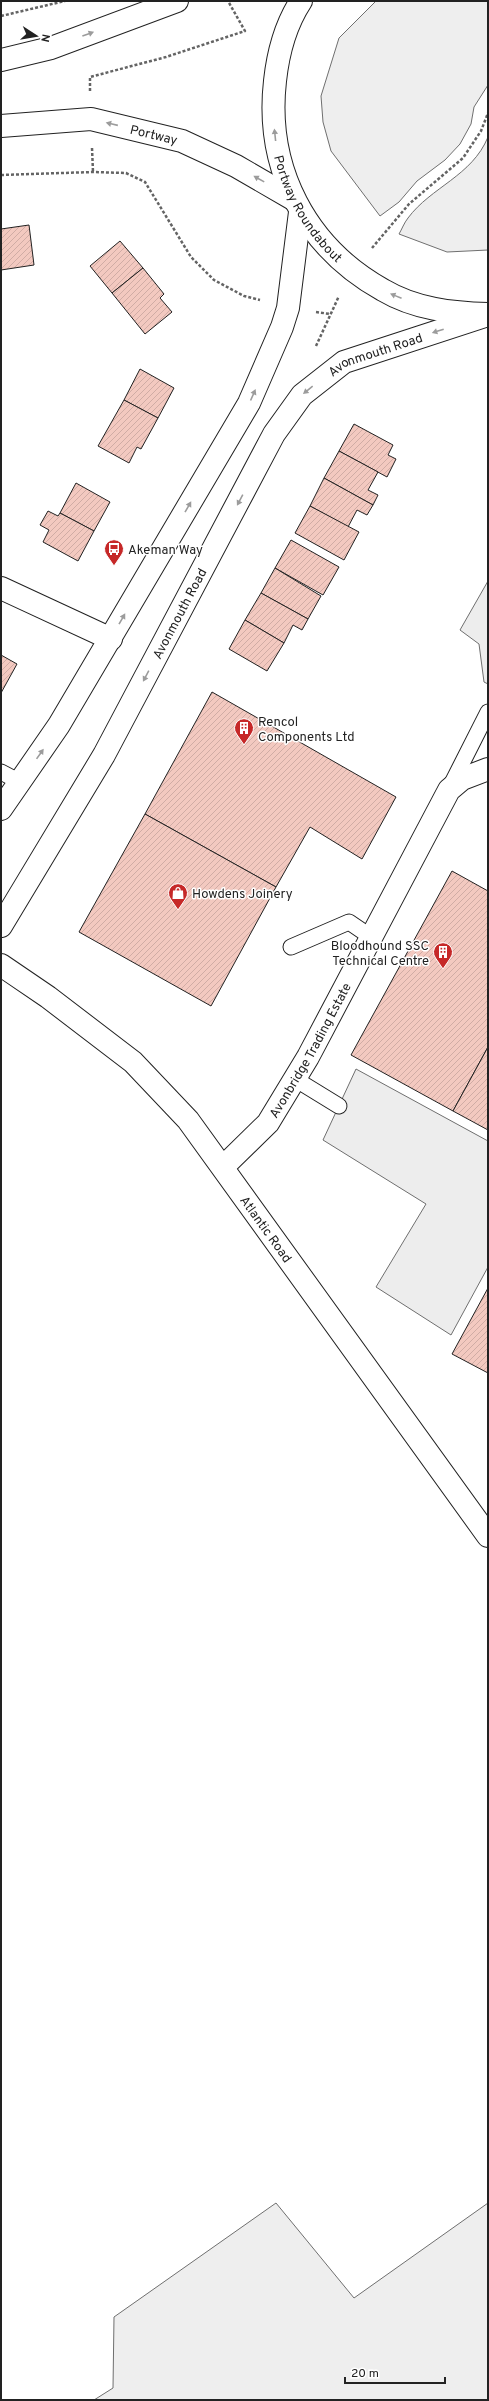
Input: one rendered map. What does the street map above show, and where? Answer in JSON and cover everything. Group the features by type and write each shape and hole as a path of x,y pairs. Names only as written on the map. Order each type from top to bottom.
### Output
{"main road":[{"path":"1,60 51,48 177,1"},
{"name":"Portway Roundabout","path":"301,1 293,13 277,59 272,106 277,154 297,206 330,250 353,271 384,291 418,305 454,313 488,314"},
{"name":"Portway","path":"1,126 91,120 182,141 236,166 297,206"},
{"path":"1,809 60,725 249,403 282,327 288,308 297,206"},
{"name":"Avonmouth Road","path":"1,926 104,755 274,434 302,395 344,362 488,314"},
{"path":"1,588 111,639"},
{"name":"Avonbridge Trading Estate","path":"223,1167 268,1123 295,1079 449,790 462,779 488,769"},
{"name":"Atlantic Road","path":"1,965 48,997 133,1062 188,1120 488,1536"}],"lane":[{"path":"449,790 488,712"},
{"path":"1,772 20,782"},
{"path":"291,946 349,922 371,937"},
{"path":"295,1079 339,1106"}],"path":[{"path":"1,16 65,1"},
{"path":"93,172 90,77 166,57 245,31 228,1"},
{"path":"394,222 409,204 463,158 481,131 488,113"},
{"path":"1,175 52,172 126,173 145,182 191,258 214,280 244,296"}],"shaded area":[{"path":"376,1 488,1 488,85 474,107 471,124 460,144 445,160 417,181 399,202 380,216 331,151 323,122 321,96 339,38"},
{"path":"488,137 488,250 447,252 399,234 417,207 462,172 472,162"},
{"path":"488,581 488,684 484,682 479,644 460,630"},
{"path":"356,1069 488,1141 488,1267 451,1335 376,1287 426,1204 323,1140"},
{"path":"276,2203 354,2298 488,2203 488,2400 94,2400 113,2388 114,2317"}],"building":[{"path":"29,225 34,265 1,270 1,229"},
{"path":"120,241 143,268 112,293 90,266"},
{"path":"143,268 164,294 160,298 172,312 145,334 112,293"},
{"path":"140,369 174,388 158,418 124,400"},
{"path":"124,400 158,418 141,449 137,447 129,463 98,446"},
{"path":"354,424 393,445 388,455 396,459 387,477 339,451"},
{"path":"339,451 378,472 368,490 378,495 373,505 324,478"},
{"path":"324,478 373,505 367,515 357,510 348,527 310,506"},
{"path":"76,483 110,502 94,531 60,513"},
{"path":"310,506 359,532 344,560 295,533"},
{"path":"48,511 58,516 60,513 94,531 78,561 43,542 49,530 40,525"},
{"path":"291,540 339,567 323,595 275,568"},
{"path":"275,568 321,596 308,619 261,593"},
{"path":"261,593 308,619 302,630 293,625 284,643 245,620"},
{"path":"245,620 284,643 267,671 229,649"},
{"path":"1,655 17,664 1,693"},
{"name":"Rencol Components Ltd","path":"212,692 396,797 362,859 310,827 276,887 145,814"},
{"name":"Howdens Joinery","path":"145,814 276,887 211,1006 79,932"},
{"name":"Bloodhound SSC Technical Centre","path":"452,871 488,891 488,1047 453,1111 351,1055"},
{"path":"488,1047 488,1130 453,1111"},
{"path":"488,1288 488,1373 452,1354"}],"place":[{"name":"Akeman Way","path":"114,566"},
{"name":"Rencol Components Ltd","path":"244,745"},
{"name":"Howdens Joinery","path":"178,910"},
{"name":"Bloodhound SSC Technical Centre","path":"443,969"}]}
